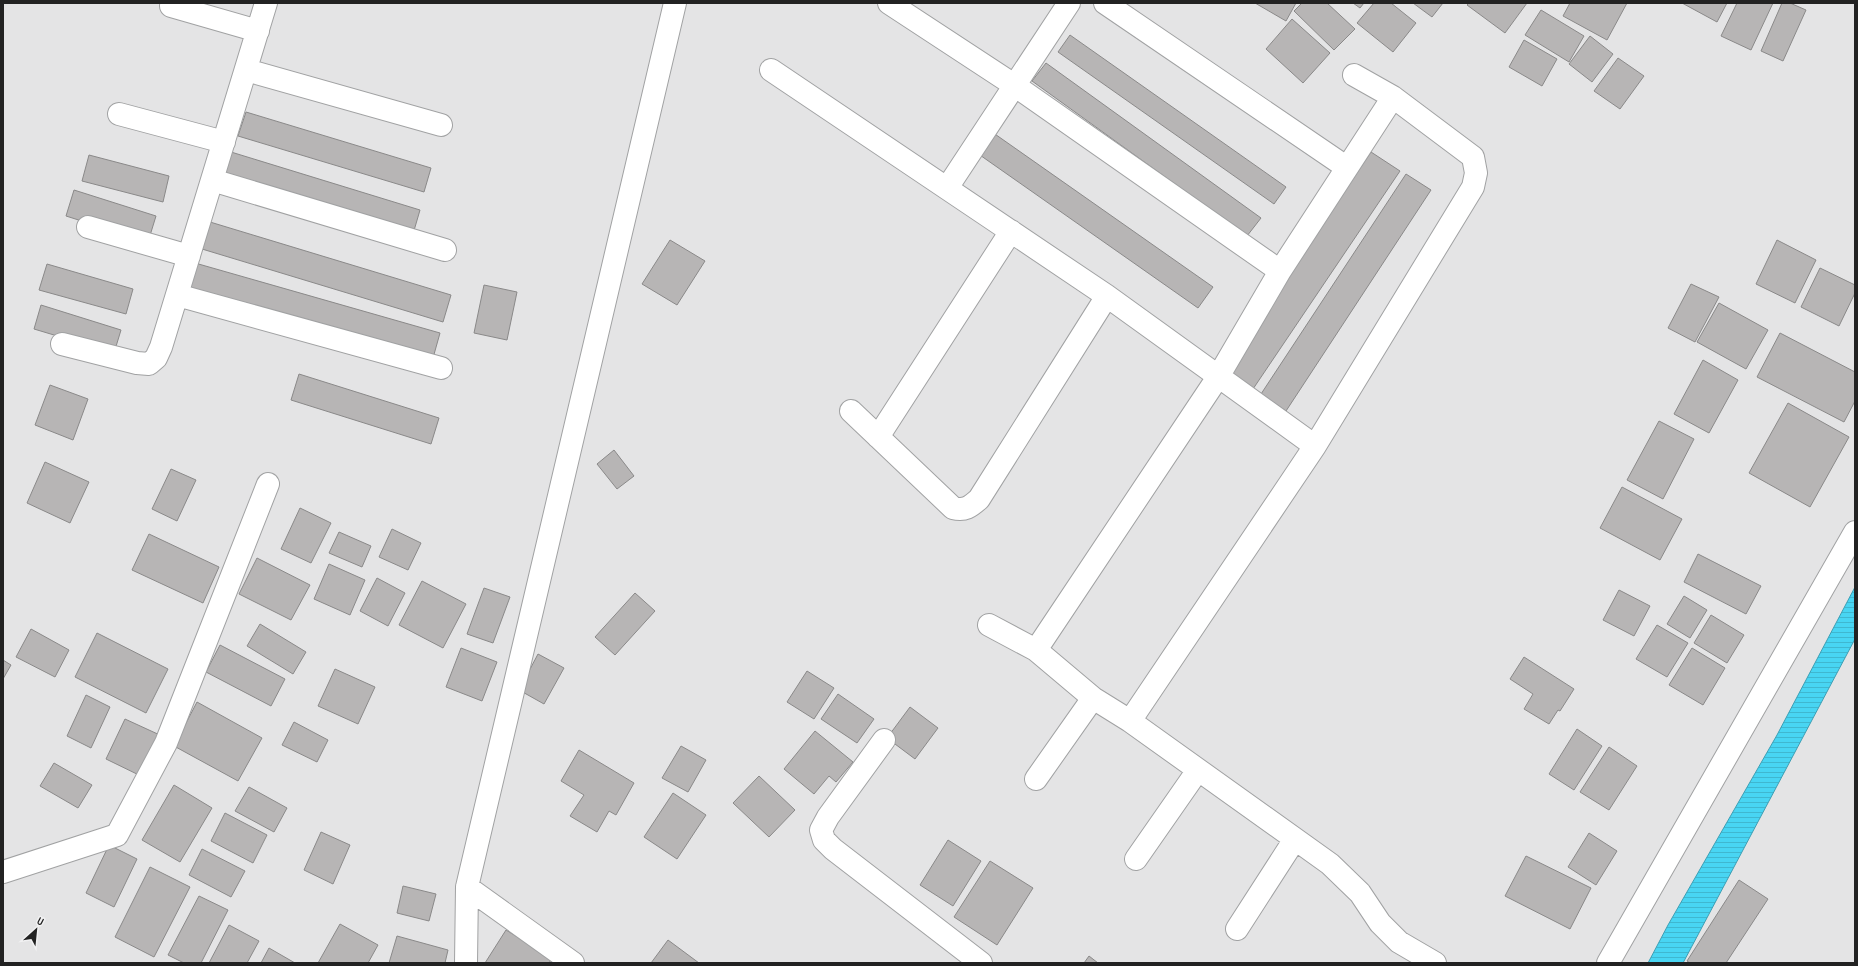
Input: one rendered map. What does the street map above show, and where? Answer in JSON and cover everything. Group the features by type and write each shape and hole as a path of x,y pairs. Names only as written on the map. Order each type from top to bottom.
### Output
{"street":[{"path":"62,344 137,363 148,364 156,358 161,347 266,3"},
{"path":"466,963 467,887 675,3"},
{"path":"889,3 1014,85 1280,271"},
{"path":"947,188 1069,3"},
{"path":"1105,3 1346,167"},
{"path":"171,6 258,31"},
{"path":"246,70 441,125"},
{"path":"771,70 1107,296 1315,446"},
{"path":"1130,721 1315,446 1473,187 1476,173 1473,157 1393,97 1354,75"},
{"path":"1036,650 1218,377 1280,271 1346,167 1393,97"},
{"path":"119,114 224,142"},
{"path":"212,180 445,250"},
{"path":"88,227 189,256"},
{"path":"878,437 1011,231"},
{"path":"177,295 441,368"},
{"path":"851,411 953,508 962,510 970,507 979,499 1107,296"},
{"path":"3,872 117,835 166,743 268,484"},
{"path":"1608,963 1855,532"},
{"path":"990,624 1036,650 1093,698 1130,721 1330,864 1360,893 1380,923 1399,942 1435,963"},
{"path":"1036,779 1093,698"},
{"path":"884,740 828,817 821,830 824,840 833,849 981,963"},
{"path":"1136,859 1198,770"},
{"path":"1237,929 1295,839"},
{"path":"467,887 572,963"}],"water":[{"path":"1855,587 1855,639 1683,963 1648,963 1668,925 1777,735"}],"building":[{"path":"1255,3 1296,3 1286,21"},
{"path":"1302,3 1327,3 1355,29 1334,50 1294,11"},
{"path":"1353,3 1364,3 1360,8"},
{"path":"1374,3 1391,3 1416,23 1393,52 1357,23"},
{"path":"1413,3 1443,3 1432,17"},
{"path":"1469,3 1527,3 1505,33 1467,5"},
{"path":"1570,3 1627,3 1607,40 1563,16"},
{"path":"1682,3 1727,3 1717,22"},
{"path":"1737,3 1773,3 1751,50 1721,36"},
{"path":"1782,3 1790,3 1806,10 1783,61 1761,51"},
{"path":"1541,10 1584,36 1569,62 1525,35"},
{"path":"1292,19 1330,53 1303,83 1266,49"},
{"path":"1070,35 1286,187 1274,204 1058,52"},
{"path":"1590,36 1613,54 1592,82 1569,64"},
{"path":"1524,40 1557,59 1542,86 1509,67"},
{"path":"1618,58 1644,76 1620,109 1594,91"},
{"path":"1046,63 1261,218 1247,236 1032,81"},
{"path":"246,112 431,168 424,192 238,136"},
{"path":"992,132 1213,287 1198,308 977,153"},
{"path":"231,152 420,210 413,234 224,176"},
{"path":"1371,152 1400,171 1253,389 1224,369"},
{"path":"89,155 169,176 163,202 82,181"},
{"path":"1406,174 1431,190 1286,411 1261,394"},
{"path":"74,190 156,216 148,242 66,216"},
{"path":"210,222 451,295 443,322 202,249"},
{"path":"670,240 705,261 677,305 642,284"},
{"path":"1777,240 1816,260 1795,303 1756,284"},
{"path":"195,263 440,333 433,358 188,288"},
{"path":"47,264 133,289 126,314 39,290"},
{"path":"1820,268 1855,285 1855,293 1839,326 1801,307"},
{"path":"1691,284 1719,297 1695,342 1668,328"},
{"path":"484,285 517,292 507,340 474,333"},
{"path":"1719,303 1768,330 1746,369 1697,342"},
{"path":"41,305 121,330 114,353 34,329"},
{"path":"1780,333 1855,372 1855,401 1844,422 1757,377"},
{"path":"1703,360 1738,380 1709,433 1674,414"},
{"path":"299,374 439,418 431,444 291,400"},
{"path":"50,385 88,399 73,440 35,425"},
{"path":"1788,403 1849,437 1810,507 1749,473"},
{"path":"1659,421 1694,439 1663,499 1627,480"},
{"path":"614,450 634,476 617,489 597,464"},
{"path":"45,462 89,482 70,523 27,503"},
{"path":"171,469 196,480 177,521 152,509"},
{"path":"1622,487 1682,519 1660,560 1600,528"},
{"path":"300,508 331,523 311,563 281,549"},
{"path":"392,529 421,543 408,570 379,557"},
{"path":"339,532 371,546 362,567 329,553"},
{"path":"149,534 219,567 203,603 132,570"},
{"path":"1698,554 1761,586 1746,614 1684,582"},
{"path":"257,558 310,585 291,620 239,594"},
{"path":"329,564 365,580 350,615 314,599"},
{"path":"377,578 405,593 388,626 360,611"},
{"path":"422,581 466,604 443,648 399,625"},
{"path":"484,588 510,597 493,643 467,634"},
{"path":"1619,590 1650,606 1634,636 1603,620"},
{"path":"635,593 655,611 615,655 595,637"},
{"path":"1684,596 1707,610 1690,638 1667,624"},
{"path":"1711,615 1744,635 1727,663 1694,643"},
{"path":"260,624 306,652 293,674 247,646"},
{"path":"1657,625 1688,643 1667,677 1636,659"},
{"path":"31,629 69,650 55,677 16,657"},
{"path":"97,633 168,669 146,713 75,677"},
{"path":"220,645 285,679 271,706 206,672"},
{"path":"461,648 497,662 482,701 446,687"},
{"path":"1692,648 1725,668 1703,705 1669,685"},
{"path":"538,654 564,668 544,704 519,690"},
{"path":"1524,657 1574,689 1560,711 1558,710 1549,724 1524,709 1533,694 1510,679"},
{"path":"3,660 11,665 3,679"},
{"path":"335,669 375,687 358,724 318,706"},
{"path":"807,671 834,688 814,719 787,702"},
{"path":"838,694 874,719 857,743 821,719"},
{"path":"86,695 110,707 91,748 67,736"},
{"path":"197,702 262,738 238,781 174,746"},
{"path":"910,707 938,728 915,759 887,738"},
{"path":"125,719 162,736 143,777 106,759"},
{"path":"294,722 328,740 317,762 282,745"},
{"path":"1577,729 1602,746 1574,790 1549,774"},
{"path":"815,731 853,762 836,782 829,776 814,794 784,769"},
{"path":"681,746 706,760 688,792 662,778"},
{"path":"1609,747 1637,766 1609,810 1580,792"},
{"path":"579,750 634,783 616,815 609,811 597,832 570,816 584,795 561,781"},
{"path":"54,763 92,785 78,808 40,786"},
{"path":"759,776 795,810 769,837 733,803"},
{"path":"174,785 212,808 180,862 142,840"},
{"path":"249,787 287,808 274,832 235,811"},
{"path":"673,793 706,815 677,859 644,837"},
{"path":"225,813 267,835 253,863 211,841"},
{"path":"321,832 350,845 333,884 304,870"},
{"path":"1589,833 1617,851 1596,885 1568,867"},
{"path":"948,840 981,861 953,906 920,885"},
{"path":"109,845 137,859 114,907 86,893"},
{"path":"202,849 245,871 231,897 189,875"},
{"path":"1526,856 1591,888 1570,929 1505,896"},
{"path":"990,861 1033,888 997,945 954,917"},
{"path":"150,867 190,887 154,957 115,937"},
{"path":"1739,880 1768,899 1726,963 1690,963 1687,961"},
{"path":"403,886 436,894 429,921 397,913"},
{"path":"199,896 228,910 201,963 184,963 168,955"},
{"path":"340,924 378,945 368,963 318,963"},
{"path":"229,925 259,941 247,963 209,963"},
{"path":"506,930 552,958 549,963 485,963"},
{"path":"397,936 448,950 445,963 389,963"},
{"path":"668,940 699,963 651,963"},
{"path":"269,948 295,963 261,963"},
{"path":"1089,956 1098,963 1084,963"}]}
